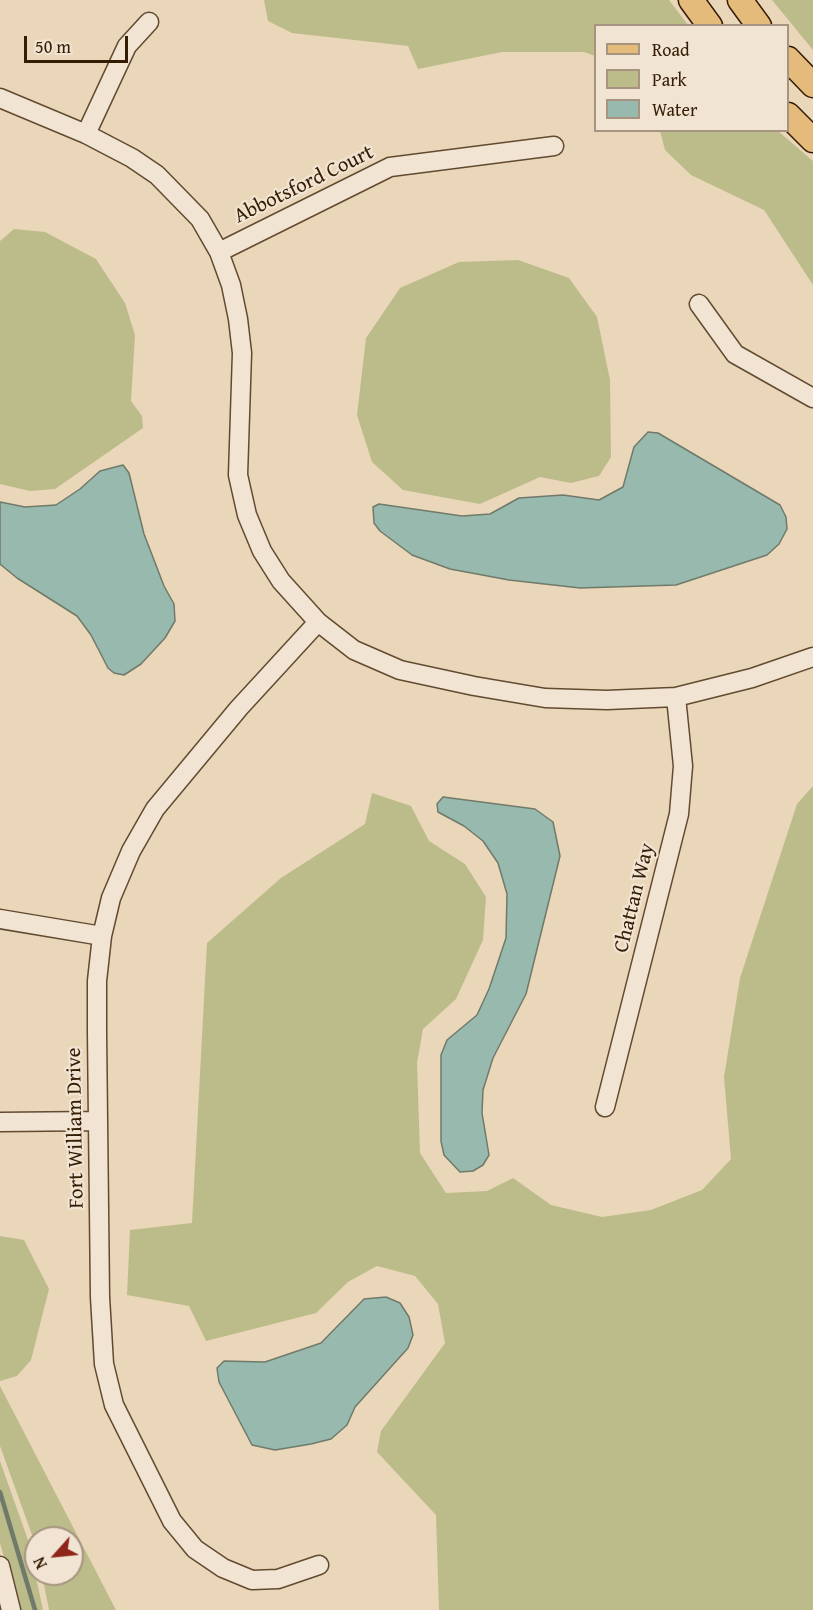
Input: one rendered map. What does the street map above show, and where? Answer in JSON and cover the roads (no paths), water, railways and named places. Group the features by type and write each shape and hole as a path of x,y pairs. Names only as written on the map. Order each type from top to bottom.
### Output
{"main road":[{"path":"691,0 709,24"},
{"path":"740,0 758,24"},
{"path":"789,59 813,85"},
{"path":"789,116 813,140"}],"street":[{"path":"86,134 128,46 149,22"},
{"path":"0,98 86,134 132,158 163,181 200,219 219,252 231,285 238,319 242,353 238,475 247,515 262,551 281,581 318,622 354,650 377,662 453,681 545,698 636,700 676,697 752,678 813,657"},
{"name":"Abbotsford Court","path":"219,252 390,167 554,146"},
{"path":"699,304 735,354 813,398"},
{"name":"Fort William Drive","path":"318,622 239,708 155,809 131,851 111,898 102,936 97,981 100,1298 104,1364 114,1405 172,1521 195,1549 223,1568 252,1580 278,1579 318,1565"},
{"name":"Chattan Way","path":"605,1107 679,814 683,766 676,697"},
{"path":"0,919 102,936"},
{"path":"0,1122 98,1121"},
{"path":"0,1566 11,1610"}],"water":[{"path":"648,432 658,433 780,505 786,517 787,529 779,544 767,555 676,585 580,588 509,580 450,569 412,555 380,531 374,523 373,507 379,504 462,516 490,514 519,498 563,495 599,500 623,487 634,447"},
{"path":"123,465 129,473 144,534 164,586 174,604 175,621 165,638 141,664 124,675 114,673 108,668 91,635 77,616 17,578 0,564 0,502 25,507 56,505 80,489 100,471"},
{"path":"443,797 535,809 553,822 560,856 526,994 493,1058 483,1090 482,1113 489,1155 483,1165 473,1171 460,1172 444,1155 441,1141 441,1055 447,1040 477,1015 489,989 506,938 507,894 498,863 483,841 464,826 438,812 437,804"},
{"path":"386,1297 400,1303 409,1317 413,1335 408,1348 355,1407 347,1425 331,1439 311,1444 275,1450 252,1445 219,1382 217,1368 224,1361 265,1362 321,1343 364,1299"}],"waterway":[{"path":"0,1492 35,1610"}]}
